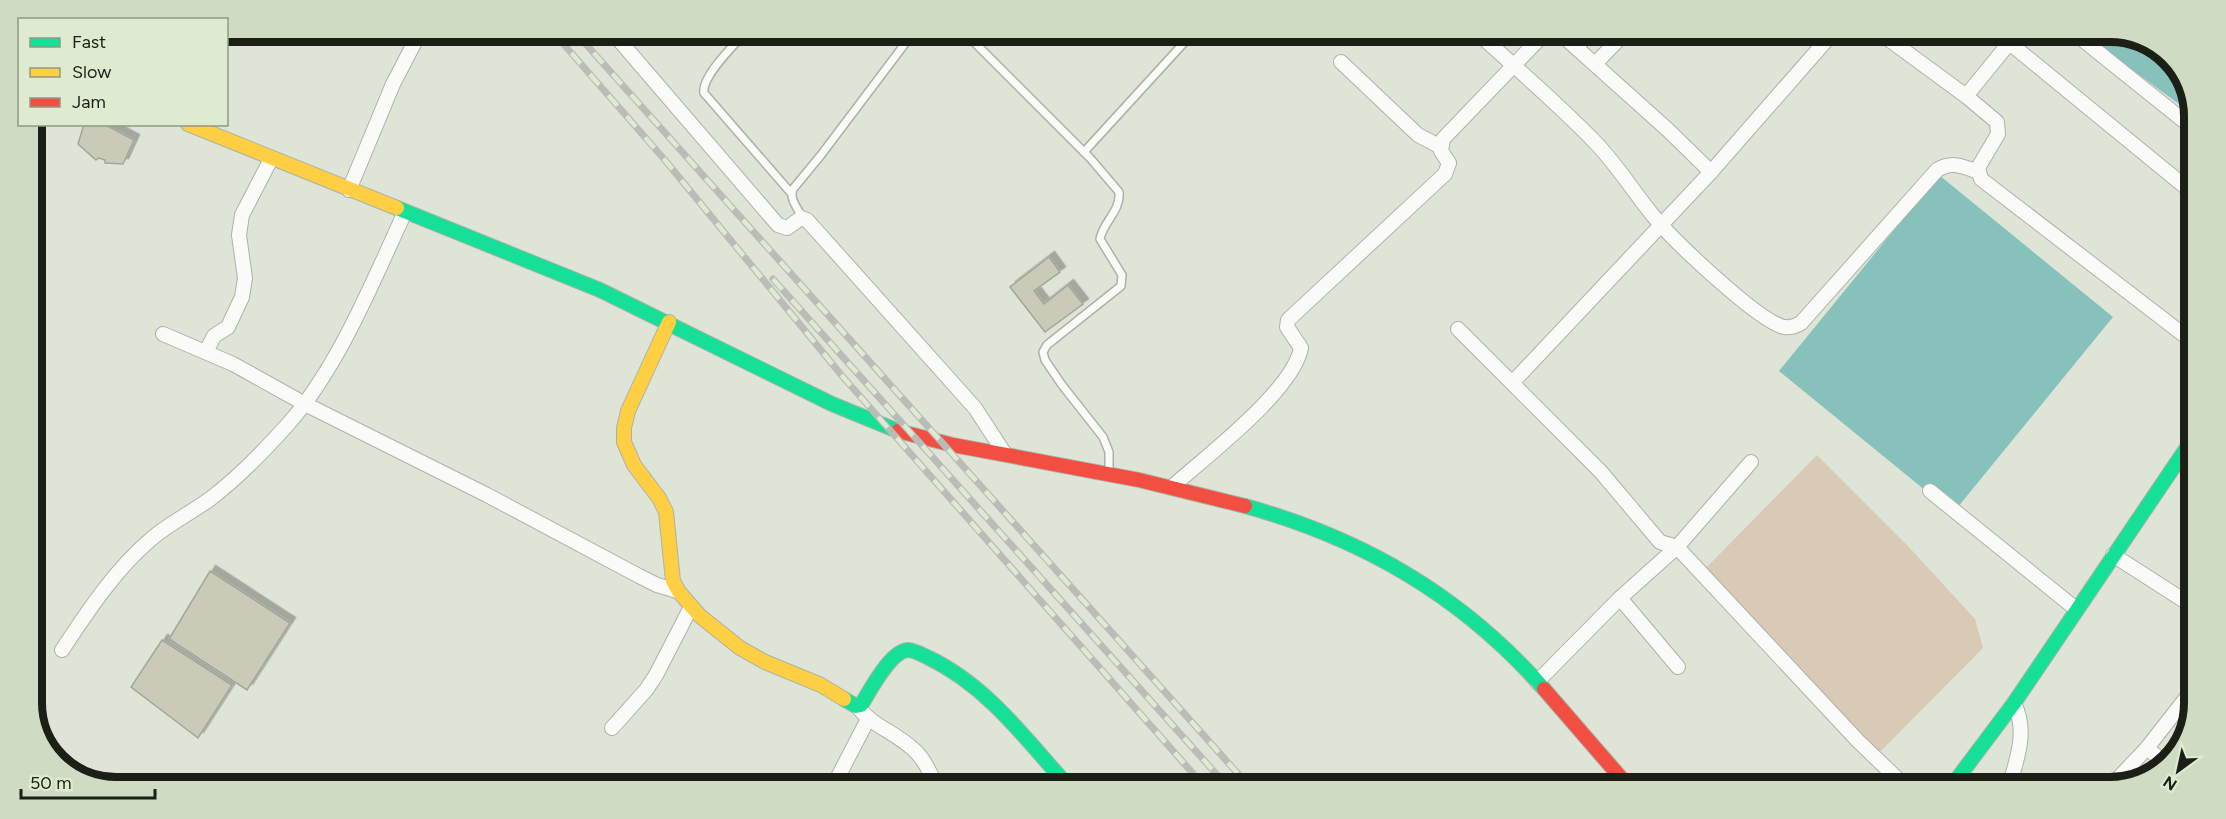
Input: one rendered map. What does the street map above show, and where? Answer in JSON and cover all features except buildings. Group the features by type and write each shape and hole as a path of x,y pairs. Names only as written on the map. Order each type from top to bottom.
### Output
{"main road":[{"path":"193,126 600,290 890,429 941,443 1172,487 1284,518 1336,537 1383,559 1475,620 1538,682 1620,777"},
{"path":"669,322 628,411 622,441 630,458 662,502 666,512 673,582 677,591 691,607 753,656 818,683 857,706 861,705 892,659 900,653 912,650 946,667 982,693 1054,777"},
{"path":"1958,777 2014,703 2184,452"}],"street":[{"path":"349,190 396,78 415,42"},
{"path":"621,42 778,225 787,228 803,218 807,220 938,364 975,408 1005,454"},
{"path":"1488,42 1595,142 1661,224 1712,275 1777,324 1793,327 1801,323 1937,170 1952,164 1977,172 1981,179 2184,335"},
{"path":"1441,147 1443,139 1536,42"},
{"path":"1570,42 1668,130 1711,172"},
{"path":"1576,48 1581,42"},
{"path":"1595,64 1616,42"},
{"path":"1513,382 1711,172 1825,42"},
{"path":"1893,42 1997,122 1999,129 1977,172"},
{"path":"1966,96 2005,42"},
{"path":"2013,42 2184,186"},
{"path":"2085,42 2184,121"},
{"path":"1172,487 1277,391 1293,367 1301,348 1287,327 1288,320 1445,174 1449,163 1441,147 1418,135 1341,62"},
{"path":"206,352 214,336 228,327 242,297 245,278 239,236 242,215 272,159"},
{"path":"62,650 93,603 131,558 151,539 222,489 305,404 364,300 405,212"},
{"path":"1458,329 1601,472 1660,542 1677,547 1858,741 1896,777"},
{"path":"163,334 253,374 305,404 487,495 648,581 677,591"},
{"path":"1538,682 1620,598 1677,547 1751,462"},
{"path":"1930,491 2076,609"},
{"path":"2113,555 2184,601"},
{"path":"1620,598 1678,667"},
{"path":"612,728 646,690 656,675 691,607"},
{"path":"2153,741 2184,701"},
{"path":"2011,777 2021,737 2021,720 2014,703"},
{"path":"857,706 868,719 913,748 932,777"},
{"path":"838,777 868,719"},
{"path":"2122,776 2148,748"}],"lane":[{"path":"738,42 707,79 703,88 704,93 792,193 793,200 803,218"},
{"path":"792,193 907,42"},
{"path":"974,42 1084,152 1119,192 1119,203 1103,228 1100,239 1122,274 1123,282 1118,289 1047,345 1043,356 1062,385 1103,437 1109,452 1109,474"},
{"path":"1084,152 1185,42"}],"shaded area":[{"path":"1817,455 1907,545 1975,619 1983,648 1876,756 1696,578"}],"water":[{"path":"2094,42 2125,43 2151,54 2159,60 2174,79 2184,107"},
{"path":"1939,175 2113,317 1953,513 1779,371"}],"railway":[{"path":"562,42 664,159 843,377 1196,777"},
{"path":"584,42 1241,777"},
{"path":"773,279 1219,777"}],"traffic: fast":[{"path":"397,208 600,290 832,404 898,431"},
{"path":"1958,777 2014,703 2184,452"},
{"path":"1245,506 1330,535 1408,575 1445,599 1479,626 1544,689"},
{"path":"844,699 856,706 861,705 894,657 908,650 916,652 950,669 987,698 1060,777"}],"traffic: slow":[{"path":"193,126 397,208"},
{"path":"669,322 628,411 624,442 634,465 659,498 666,512 673,581 679,592 700,616 740,648 765,662 821,685 844,699"}],"traffic: jam":[{"path":"898,431 953,445 1139,480 1245,506"},
{"path":"1544,689 1620,777"}]}
